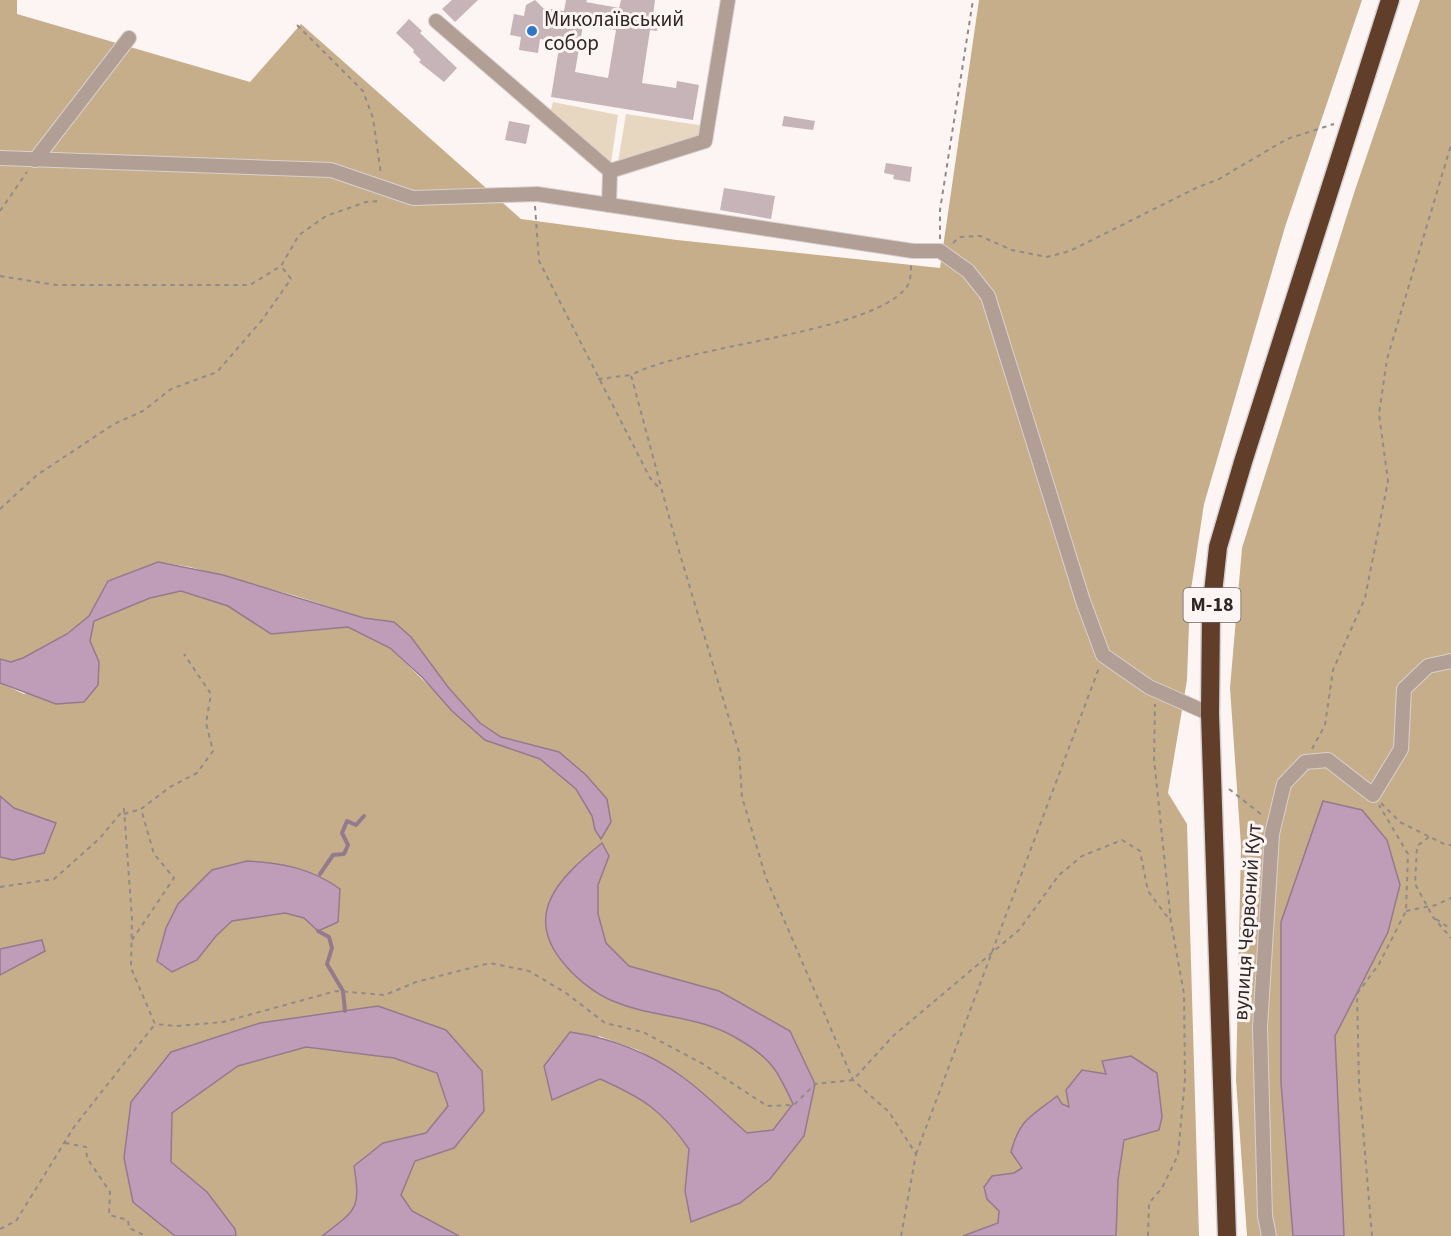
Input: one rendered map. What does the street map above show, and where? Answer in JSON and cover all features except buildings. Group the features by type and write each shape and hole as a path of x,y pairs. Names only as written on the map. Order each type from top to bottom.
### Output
{"highway":[{"name":"М-18","path":"1227,1236 1210,714 1211,611 1218,547 1390,0"}],"lane":[{"path":"610,171 705,141 728,0"},
{"path":"436,21 610,171"},
{"path":"35,160 129,38"},
{"path":"0,159 331,170 386,194 413,198 534,194 913,251 940,251 968,271 988,296 1083,601 1103,655 1155,689 1210,714"},
{"path":"609,205 610,171"},
{"path":"1305,762 1328,760 1373,795 1401,749 1404,689 1428,666 1451,661"},
{"name":"вулиця Червоний Кут","path":"1269,1236 1265,1216 1260,1027 1267,898 1274,825 1284,784 1305,762"}],"path":[{"path":"940,251 940,210 973,0"},
{"path":"0,276 56,285 130,283 161,286 250,285 281,266 299,235 326,216 386,194 374,118 363,91 297,25"},
{"path":"940,251 960,237 980,236 1012,250 1047,257 1070,251 1196,188 1219,179 1287,139 1351,119"},
{"path":"1305,762 1325,725 1333,670 1365,598 1388,482 1379,414 1387,359 1451,145"},
{"path":"0,211 35,160"},
{"path":"534,194 539,261 650,478 662,491"},
{"path":"598,379 631,375 675,359 857,318 896,296 909,284 913,251"},
{"path":"0,509 37,475 114,424 143,411 171,389 217,372 262,320 291,279 281,266"},
{"path":"631,375 662,491 739,752 742,797 766,878 853,1080 889,1112 916,1154"},
{"path":"124,814 141,809 170,787 196,773 213,751 206,723 211,694 184,654"},
{"path":"901,1236 916,1154 1103,655"},
{"path":"1148,1236 1149,1203 1162,1188 1178,1155 1185,1079 1184,994 1171,922 1155,759 1155,689"},
{"path":"1224,786 1274,825"},
{"path":"1373,795 1400,822 1446,845 1451,845"},
{"path":"1372,1236 1359,1082 1357,994 1378,964 1406,911 1408,854 1373,795"},
{"path":"0,887 54,879 100,838 124,809 132,940 131,968 155,1024"},
{"path":"132,940 174,878 154,854 141,809"},
{"path":"1429,837 1417,846 1415,884 1432,917 1451,938"},
{"path":"155,1024 177,1026 223,1022 336,991 385,994 416,982 490,963 529,971 566,993 605,1023 644,1032 719,1073 767,1106 794,1105 814,1084 853,1080 893,1036 1019,930 1059,875 1082,856 1122,840 1140,851 1148,891 1171,922"},
{"path":"1406,911 1427,907 1451,898"},
{"path":"1432,917 1451,929"},
{"path":"0,1229 16,1221 64,1143 155,1024"},
{"path":"64,1143 86,1147 87,1158 110,1192 110,1215 128,1220 129,1228 146,1236"}],"shaded area":[{"path":"0,0 17,0 17,14 250,82 301,24 521,219 677,240 940,268 979,0 1362,0 1285,227 1204,504 1190,596 1187,680 1168,793 1187,824 1199,1236 459,1236 412,1211 401,1195 415,1161 454,1148 482,1071 446,1030 378,1006 131,1102 175,1236 0,1236 0,857 13,860 56,823 14,808 0,796 0,683 24,694 99,662 90,641 94,621 150,598 181,591 228,606 271,634 348,627 390,648 485,740 540,759 576,789 592,816 595,830 600,838 611,822 559,752 501,737 480,723 448,687 411,637 394,623 364,618 296,596 190,567 158,562 108,581 89,616 67,634 23,658 11,662 0,659","holes":["609,856 598,885 598,914 606,943 629,966 719,991 814,1084 804,1136 770,1178 685,1190 689,1149 660,1114 640,1099 600,1079 552,1100 599,1036 638,1050 685,1078 747,1133 773,1130 794,1105 775,1067 745,1041 689,1019 631,1007 571,869","247,861 272,863 307,871 340,889 338,922 318,931 304,918 285,913 232,921 216,936 197,960 212,870"]},
{"path":"1420,0 1451,0 1451,1236 1247,1236 1236,1080 1241,846 1230,688 1242,548 1355,190"},
{"path":"553,102 618,115 611,163 605,162 550,113"},
{"path":"626,114 705,126 701,135 695,140 618,162"},
{"path":"158,562 223,575 364,618 394,622 411,637 448,687 480,723 501,737 559,752 586,775 607,799 611,822 601,839 595,830 592,816 576,789 540,759 485,740 452,711 423,678 390,648 348,627 271,634 228,606 181,591 150,598 94,621 90,641 99,662 98,685 84,702 56,704 0,683 0,659 11,662 23,658 67,634 89,616 108,581"},
{"path":"0,796 14,808 56,823 44,853 13,860 0,857"},
{"path":"1323,801 1362,810 1387,840 1400,885 1388,932 1335,1036 1344,1236 1293,1236 1281,1082 1281,922"},
{"path":"602,843 609,856 598,885 598,914 606,943 629,966 719,991 790,1031 815,1084 804,1136 770,1179 740,1203 691,1222 685,1191 689,1149 670,1124 650,1106 628,1092 600,1079 552,1100 544,1066 570,1032 600,1038 658,1061 692,1084 747,1133 773,1130 793,1104 774,1068 762,1055 743,1042 710,1026 629,1007 613,1001 600,995 566,966 553,947 546,930 546,914 551,898 560,883 572,869"},
{"path":"247,861 272,863 307,871 340,889 338,922 318,931 304,918 285,913 232,921 216,936 197,960 172,972 157,961 166,928 178,904 212,870"},
{"path":"42,940 45,951 0,975 0,949"},
{"path":"378,1006 446,1030 482,1071 484,1111 454,1148 415,1161 401,1195 412,1211 459,1236 322,1236 353,1208 357,1192 354,1166 383,1143 426,1133 448,1106 437,1073 394,1058 306,1047 238,1066 172,1113 171,1162 207,1192 235,1229 236,1236 175,1236 133,1202 124,1158 131,1102 171,1052 260,1023"},
{"path":"306,1047 394,1058 437,1073 448,1106 426,1133 383,1143 355,1166 359,1197 349,1216 322,1236 236,1236 235,1229 171,1162 172,1113 238,1066"},
{"path":"1131,1056 1157,1073 1162,1117 1159,1130 1124,1140 1118,1180 1116,1236 963,1236 998,1223 999,1211 987,1199 984,1187 992,1176 1014,1173 1022,1168 1011,1152 1018,1132 1028,1119 1057,1096 1062,1104 1069,1107 1066,1090 1082,1070 1106,1074 1102,1061"}],"waterway":[{"path":"320,874 333,855 344,854 348,845 342,833 347,821 356,825 364,816"},
{"path":"318,931 329,937 332,948 327,964 343,991 345,1011"}],"place":[{"name":"Миколаївський собор","path":"532,31"}]}
